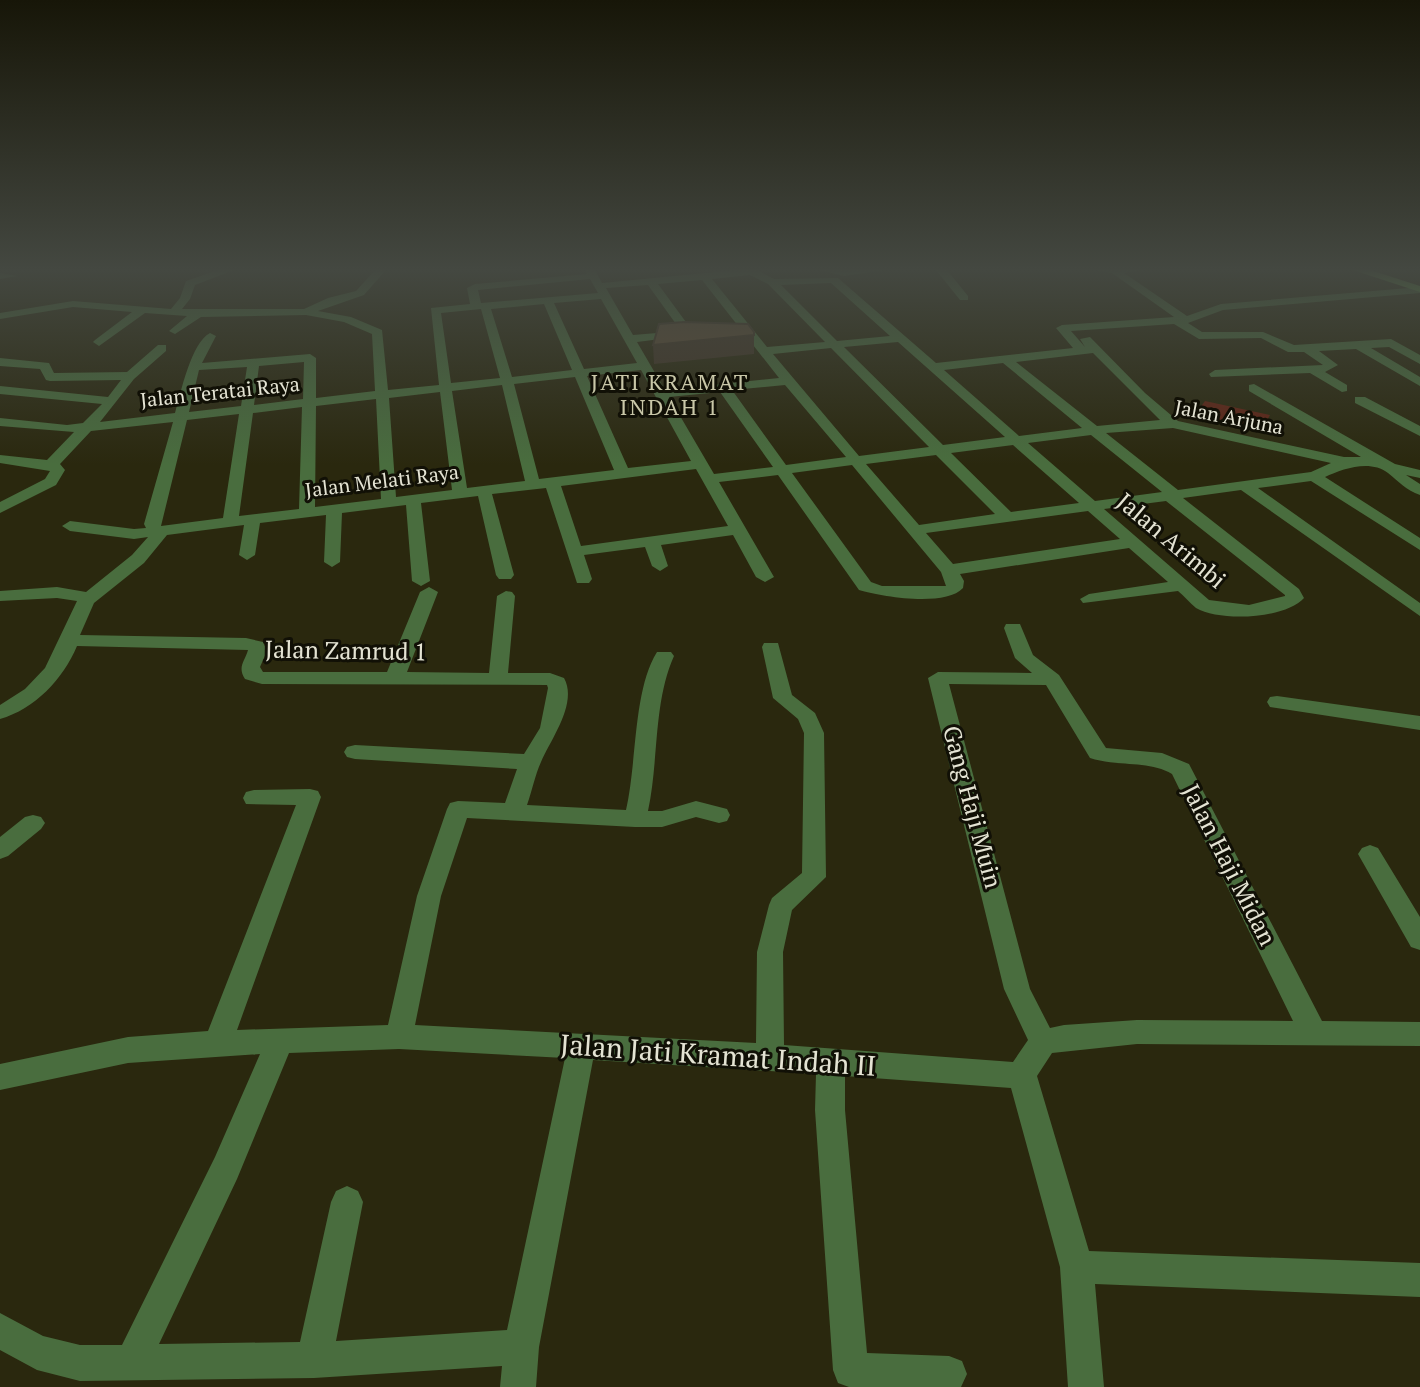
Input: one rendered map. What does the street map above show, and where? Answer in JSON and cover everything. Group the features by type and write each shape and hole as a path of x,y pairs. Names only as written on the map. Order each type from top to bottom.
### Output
{"street":[{"path":"99,342 109,335"},
{"path":"378,335 389,503"},
{"path":"438,335 460,494"},
{"path":"490,335 507,380 533,485"},
{"path":"563,335 623,473"},
{"path":"625,335 765,577"},
{"path":"627,339 669,335"},
{"path":"724,388 865,586 881,591 947,593 954,588 955,581 949,570 751,335"},
{"path":"823,335 1007,517"},
{"name":"Jalan Arimbi","path":"898,335 1203,604 1230,613 1282,605 1295,598 1293,593 1172,494"},
{"path":"1068,335 1081,350"},
{"path":"1083,335 1140,396 1169,422"},
{"path":"1197,335 1263,335 1288,348 1309,350 1406,341"},
{"path":"0,712 14,710 51,673 88,599 138,559 159,531 152,524 180,416 194,367 210,336"},
{"path":"764,351 902,338"},
{"path":"1391,343 1420,360"},
{"path":"1361,347 1420,382"},
{"path":"51,465 112,401 130,376 162,348"},
{"path":"935,367 1096,349"},
{"path":"1215,374 1313,370 1332,365 1309,350"},
{"path":"194,367 310,358 307,513"},
{"path":"1005,359 1172,494"},
{"path":"230,522 254,361"},
{"path":"3,364 45,366 50,377 130,376"},
{"name":"Jalan Teratai Raya","path":"0,422 67,429 642,366"},
{"path":"1313,370 1342,388"},
{"path":"660,394 788,381"},
{"path":"1254,388 1391,468 1402,480 1420,490"},
{"path":"0,390 112,401"},
{"path":"1133,423 1140,396"},
{"path":"1360,400 1417,429"},
{"name":"Jalan Arjuna","path":"710,479 1012,437 1133,423 1169,422 1420,474"},
{"path":"0,459 51,465 58,470 51,482 0,508"},
{"path":"915,530 1314,476 1348,460"},
{"name":"Jalan Melati Raya","path":"70,526 134,534 700,464"},
{"path":"1314,476 1420,545"},
{"path":"552,482 583,579"},
{"path":"1242,484 1420,611"},
{"path":"484,491 505,575"},
{"path":"395,678 425,586 413,500"},
{"path":"332,562 334,509"},
{"path":"247,555 253,519"},
{"path":"573,552 738,529"},
{"path":"651,540 660,566"},
{"path":"949,570 1134,542"},
{"path":"1089,599 1182,585"},
{"path":"2,597 81,596 88,599"},
{"path":"498,679 506,596"},
{"path":"1013,628 1025,658 1052,679"},
{"name":"Jalan Zamrud 1","path":"70,640 246,644 256,646 258,651 250,667 252,675 262,678 550,679 557,682 550,728 530,762 514,810"},
{"path":"770,1057 770,952 781,905 814,877 816,788 813,725 802,711 783,698 771,647"},
{"path":"635,819 644,780 654,678 664,656"},
{"name":"Gang Haji Muin","path":"1043,1043 1017,989 938,678 1052,679"},
{"name":"Jalan Haji Midan","path":"1052,679 1098,753 1108,758 1170,761 1181,769 1313,1032"},
{"path":"1277,702 1418,726"},
{"path":"355,752 530,762"},
{"path":"218,1043 310,797 254,798"},
{"path":"399,1037 429,896 458,809 635,819 662,819 696,809 719,815"},
{"path":"0,850 33,823"},
{"path":"1370,854 1420,940"},
{"path":"1086,1387 1077,1267 1022,1076 1029,1059 1043,1043 1064,1037 1137,1032 1420,1034"},
{"name":"Jalan Jati Kramat Indah II","path":"0,1077 128,1050 218,1043 399,1037 582,1045 1022,1076"},
{"path":"132,1363 226,1168 279,1042"},
{"path":"518,1387 521,1347 582,1045"},
{"path":"831,1063 830,1110 851,1370 949,1374"},
{"path":"314,1360 347,1202"},
{"path":"1077,1267 1418,1285"},
{"path":"0,1330 12,1340 37,1352 80,1363 314,1360 521,1347"}],"shaded area":[{"path":"1205,401 1270,415 1262,430 1195,415"}],"building":[{"path":"656,335 754,335 754,335 653,345"}],"district":[{"name":"JATI KRAMAT INDAH 1","path":"670,394"}]}
